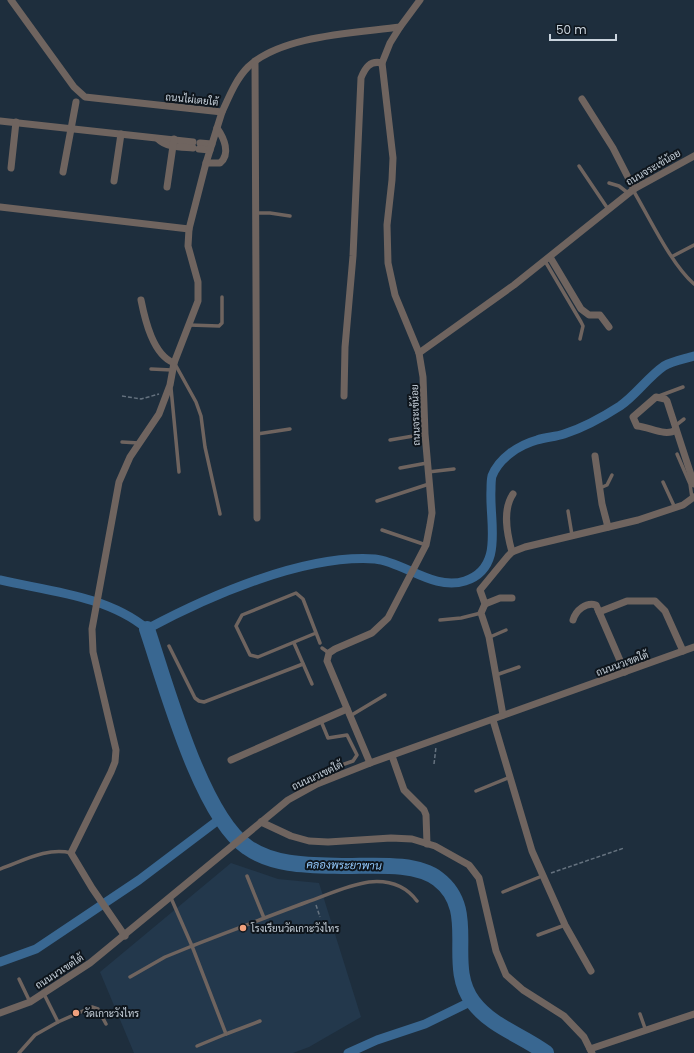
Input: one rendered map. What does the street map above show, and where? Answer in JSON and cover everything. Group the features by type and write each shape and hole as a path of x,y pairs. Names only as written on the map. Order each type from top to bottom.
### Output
{"street":[{"name":"ถนนไผ่เตยใต้","path":"11,0 74,87 85,97 222,112 241,76 255,61 301,41 400,27"},
{"path":"419,353 395,295 388,263 387,225 392,180 392,158 382,63 390,43 420,0"},
{"path":"255,61 257,518"},
{"path":"344,396 345,347 353,256 361,78 364,69 370,64 376,62 382,63"},
{"path":"582,99 613,148 632,190"},
{"path":"63,172 76,102"},
{"path":"125,936 114,922 71,853 115,762 116,750 93,652 92,641 95,610 101,585 119,482 130,457 159,414 169,388 173,367 188,325 196,310 199,293 188,246 189,229 206,163 222,112"},
{"path":"0,121 158,139 162,144 173,142 211,147"},
{"path":"11,168 16,122"},
{"path":"206,163 220,163 226,153 223,136 217,128"},
{"path":"114,181 122,134"},
{"path":"167,187 173,142"},
{"name":"ถนนจระเข้น้อย","path":"329,653 379,629 388,618 426,545 432,513 425,434 423,377 419,353 489,304 632,190 694,156"},
{"path":"0,207 189,229"},
{"path":"547,259 581,310 589,315 600,315 609,327"},
{"path":"142,300 146,321 158,347 173,367"},
{"path":"676,428 672,433 655,431 637,426 633,417 656,397 667,401 693,475 694,484"},
{"path":"595,456 604,517 608,527"},
{"path":"512,552 508,537 507,509 508,501 513,494"},
{"path":"503,715 496,675 482,613 485,604 481,588 512,552 525,546 638,520 674,508 693,497"},
{"path":"485,604 500,598 512,598"},
{"path":"599,612 627,600 655,601 665,611 683,651"},
{"path":"573,620 578,609 592,604 596,605 625,672"},
{"name":"ถนนนวเขตใต้","path":"0,1013 30,1002 90,963 125,936 258,825 303,790 370,763 694,647"},
{"path":"329,653 327,661 370,763"},
{"path":"231,760 321,722 349,713"},
{"path":"493,720 524,829 542,876 565,925 591,971"},
{"path":"392,756 404,790 424,810 426,816 427,844"},
{"path":"258,825 308,841 328,842 390,838 412,839 435,846 454,855 469,865 479,878 496,951 506,975 523,990 564,1016 584,1037 591,1051 694,1014"}],"lane":[{"path":"579,166 608,209"},
{"path":"609,183 632,190 672,256 686,277 694,284"},
{"path":"255,213 270,213 290,216"},
{"path":"672,256 694,245"},
{"path":"547,259 583,326 580,339"},
{"path":"188,325 219,326 222,323 222,297"},
{"path":"151,369 173,367 196,402 201,416 205,447 220,514"},
{"path":"658,397 683,387"},
{"path":"169,388 179,472"},
{"path":"676,428 684,419"},
{"path":"256,435 290,429"},
{"path":"390,440 425,434"},
{"path":"122,442 140,443"},
{"path":"677,454 690,484 693,497"},
{"path":"400,468 427,463"},
{"path":"428,472 454,469"},
{"path":"600,488 607,485 612,475"},
{"path":"663,482 674,508"},
{"path":"377,501 429,484"},
{"path":"568,511 572,536"},
{"path":"382,530 426,545"},
{"path":"316,633 258,657 254,657 250,655 236,626 242,615 296,594 303,599 316,633 320,644"},
{"path":"440,620 461,618 482,613"},
{"path":"488,637 506,630"},
{"path":"294,643 312,684"},
{"path":"169,646 195,698 204,702 303,664"},
{"path":"322,648 329,653"},
{"path":"496,675 519,667"},
{"path":"349,713 385,695"},
{"path":"321,722 328,738 347,735 357,755 353,761 333,768"},
{"path":"476,792 510,777"},
{"path":"0,869 47,852 60,850 71,853"},
{"path":"247,876 264,918"},
{"path":"503,892 542,876"},
{"path":"130,977 165,957 192,946 264,918 368,882 386,882 401,885 412,894 417,901"},
{"path":"171,898 192,946 226,1034"},
{"path":"538,935 565,925"},
{"path":"19,979 30,1002"},
{"path":"44,994 58,1022"},
{"path":"19,1053 29,1040 58,1022 92,1007 98,1009 106,1024"},
{"path":"640,1014 646,1031"},
{"path":"197,1046 260,1021"}],"path":[{"path":"122,396 141,399 169,388"},
{"path":"434,764 437,740"},
{"path":"542,876 624,848"},
{"path":"314,900 320,917"}],"shaded area":[{"name":"โรงเรียนวัดเกาะวังไทร","path":"231,863 278,879 319,883 361,1017 309,1047 293,1053 134,1053 100,972"}],"waterway":[{"path":"0,580 77,596 96,602 114,609 147,629 199,603 228,591 288,570 318,563 347,559 375,559 386,561 419,575 442,582 453,583 465,581 478,575 486,566 490,555 492,543 491,479 499,463 510,453 523,445 540,439 571,432 600,418 626,402 664,366 675,361 694,356"},
{"name":"คลองพระยาพาน","path":"147,629 186,746 214,807 230,831 247,847 258,854 282,862 308,865 406,867 429,874 438,879 450,892 457,906 460,922 461,971 465,987 473,1002 489,1018 546,1053"},
{"path":"0,962 36,949 139,880 221,818"},
{"path":"348,1053 377,1040 425,1024 472,1001"}],"place":[{"name":"โรงเรียนวัดเกาะวังไทร","path":"243,928"},
{"name":"วัดเกาะวังไทร","path":"76,1013"}]}
